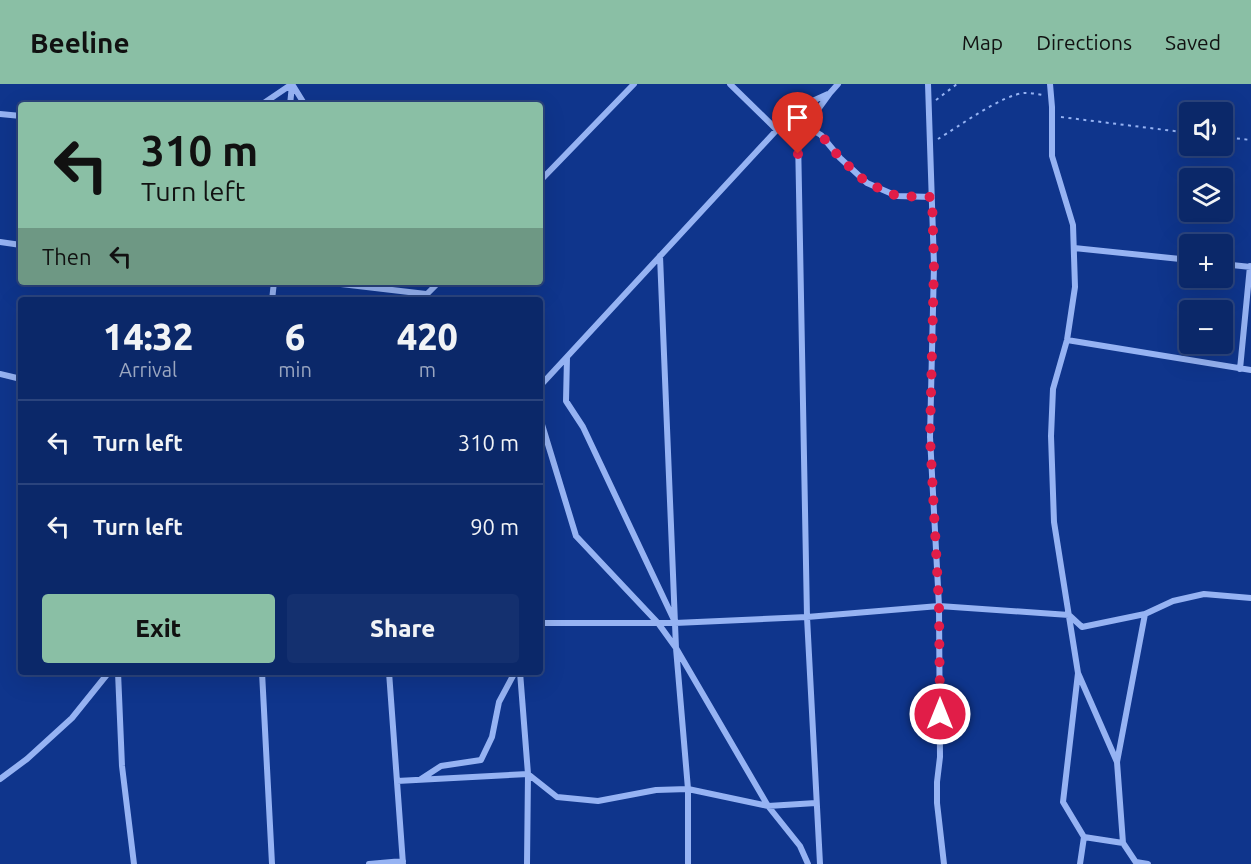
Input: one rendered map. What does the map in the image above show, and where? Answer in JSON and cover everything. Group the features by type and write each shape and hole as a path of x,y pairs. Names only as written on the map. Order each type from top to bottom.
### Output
{"street":[{"path":"265,102 292,84"},
{"path":"291,102 292,84"},
{"path":"292,84 303,102"},
{"path":"543,177 634,84"},
{"path":"730,84 777,130"},
{"path":"820,864 807,616 798,137 838,84"},
{"path":"928,84 934,265 930,437 939,606 940,757 937,803 944,864"},
{"path":"1050,84 1052,156 1073,225 1075,287 1066,340 1053,389 1050,436 1054,522 1078,673 1117,762"},
{"path":"543,383 797,108 830,93"},
{"path":"0,114 18,116"},
{"path":"777,130 806,126 821,135 840,158 867,183 897,196 932,197"},
{"path":"0,242 18,245"},
{"path":"1074,248 1179,259"},
{"path":"660,256 676,648 688,789 688,864"},
{"path":"1233,265 1251,266 1240,369"},
{"path":"344,285 424,297 436,285"},
{"path":"1066,340 1251,370"},
{"path":"567,357 566,401 583,427 675,623"},
{"path":"0,374 18,378"},
{"path":"543,428 576,536 657,623 676,648 768,806 800,846 808,864"},
{"path":"543,623 675,623 939,606 1069,615 1082,627 1145,615 1173,601 1204,594 1251,598"},
{"path":"1145,615 1117,762 1123,843 1136,863 1148,864"},
{"path":"1078,673 1063,802 1084,837 1080,864"},
{"path":"0,779 27,759 72,718 107,675"},
{"path":"118,675 122,766 134,864"},
{"path":"262,675 272,864"},
{"path":"369,864 403,862 389,675"},
{"path":"420,780 441,766 481,760 492,737 499,702 513,675"},
{"path":"520,675 528,774 527,864"},
{"path":"397,781 528,774 557,797 598,801 656,790 688,789 768,806 816,803"},
{"path":"1084,837 1123,843"}],"path":[{"path":"929,106 957,84"},
{"path":"931,144 1003,100 1023,93 1052,96"},
{"path":"1052,116 1179,132"},
{"path":"1233,138 1251,140"}],"route":[{"path":"798,154 798,137 806,126 821,135 840,158 867,183 897,196 932,197 934,265 930,437 939,606 940,714"}]}
